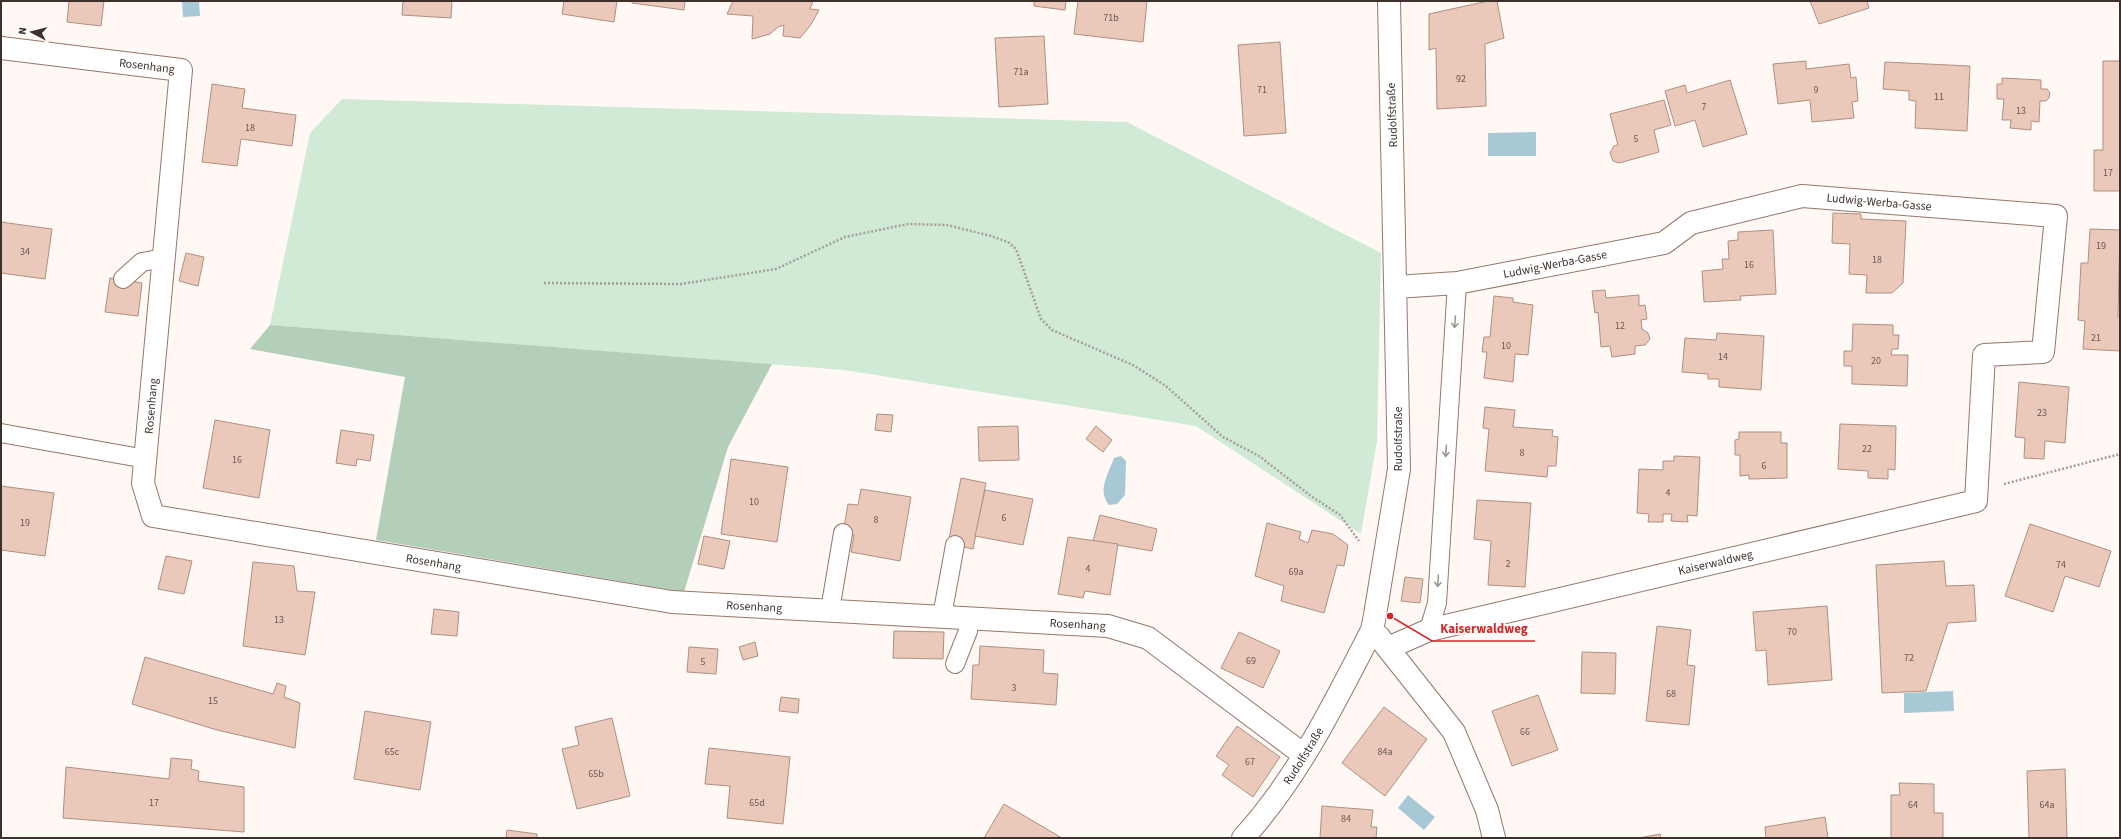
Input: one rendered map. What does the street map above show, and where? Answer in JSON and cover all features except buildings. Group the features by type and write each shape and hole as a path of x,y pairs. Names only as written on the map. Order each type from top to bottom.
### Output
{"street":[{"name":"Rudolfstraße","path":"1243,838 1266,814 1304,755 1372,630 1399,469 1389,1"},
{"name":"Rosenhang","path":"1,48 181,70 143,482 153,516 672,602 970,617 1108,626 1148,638 1304,755"},
{"name":"Ludwig-Werba-Gasse","path":"1396,287 1457,283 1664,244 1691,223 1802,196 2056,216 2043,352 1984,355 1976,485"},
{"name":"Kaiserwaldweg","path":"1388,648 1429,630 1976,501 1976,485"},
{"path":"1372,630 1454,732 1487,810 1494,838"}],"lane":[{"path":"123,279 142,262 164,258"},
{"path":"1429,630 1437,603 1457,283"},
{"path":"1,433 146,459"},
{"path":"830,610 843,533"},
{"path":"942,616 955,546"},
{"path":"955,664 968,631 970,617"}],"path":[{"path":"544,283 681,284 776,269 845,237 908,224 947,225 991,236 1008,242 1016,249 1041,319 1052,330 1133,365 1166,386 1222,437 1259,456 1311,496 1340,515 1359,541 1384,560"},
{"path":"1976,485 2120,454"}],"green space":[{"path":"342,99 1127,122 1381,253 1377,441 1361,534 1196,426 844,370 270,325 310,133"},
{"path":"270,325 772,364 728,447 684,592 376,540 405,377 250,349"}],"water":[{"path":"182,1 199,1 200,16 183,17"},
{"path":"1536,132 1536,156 1488,156 1488,133"},
{"path":"1121,456 1126,461 1125,495 1117,504 1109,505 1104,494 1105,482 1114,458"},
{"path":"1953,691 1954,711 1904,713 1904,693"},
{"path":"1408,795 1435,817 1424,830 1398,808"}],"place":[{"name":"Kaiserwaldweg","path":"1390,616"}]}
